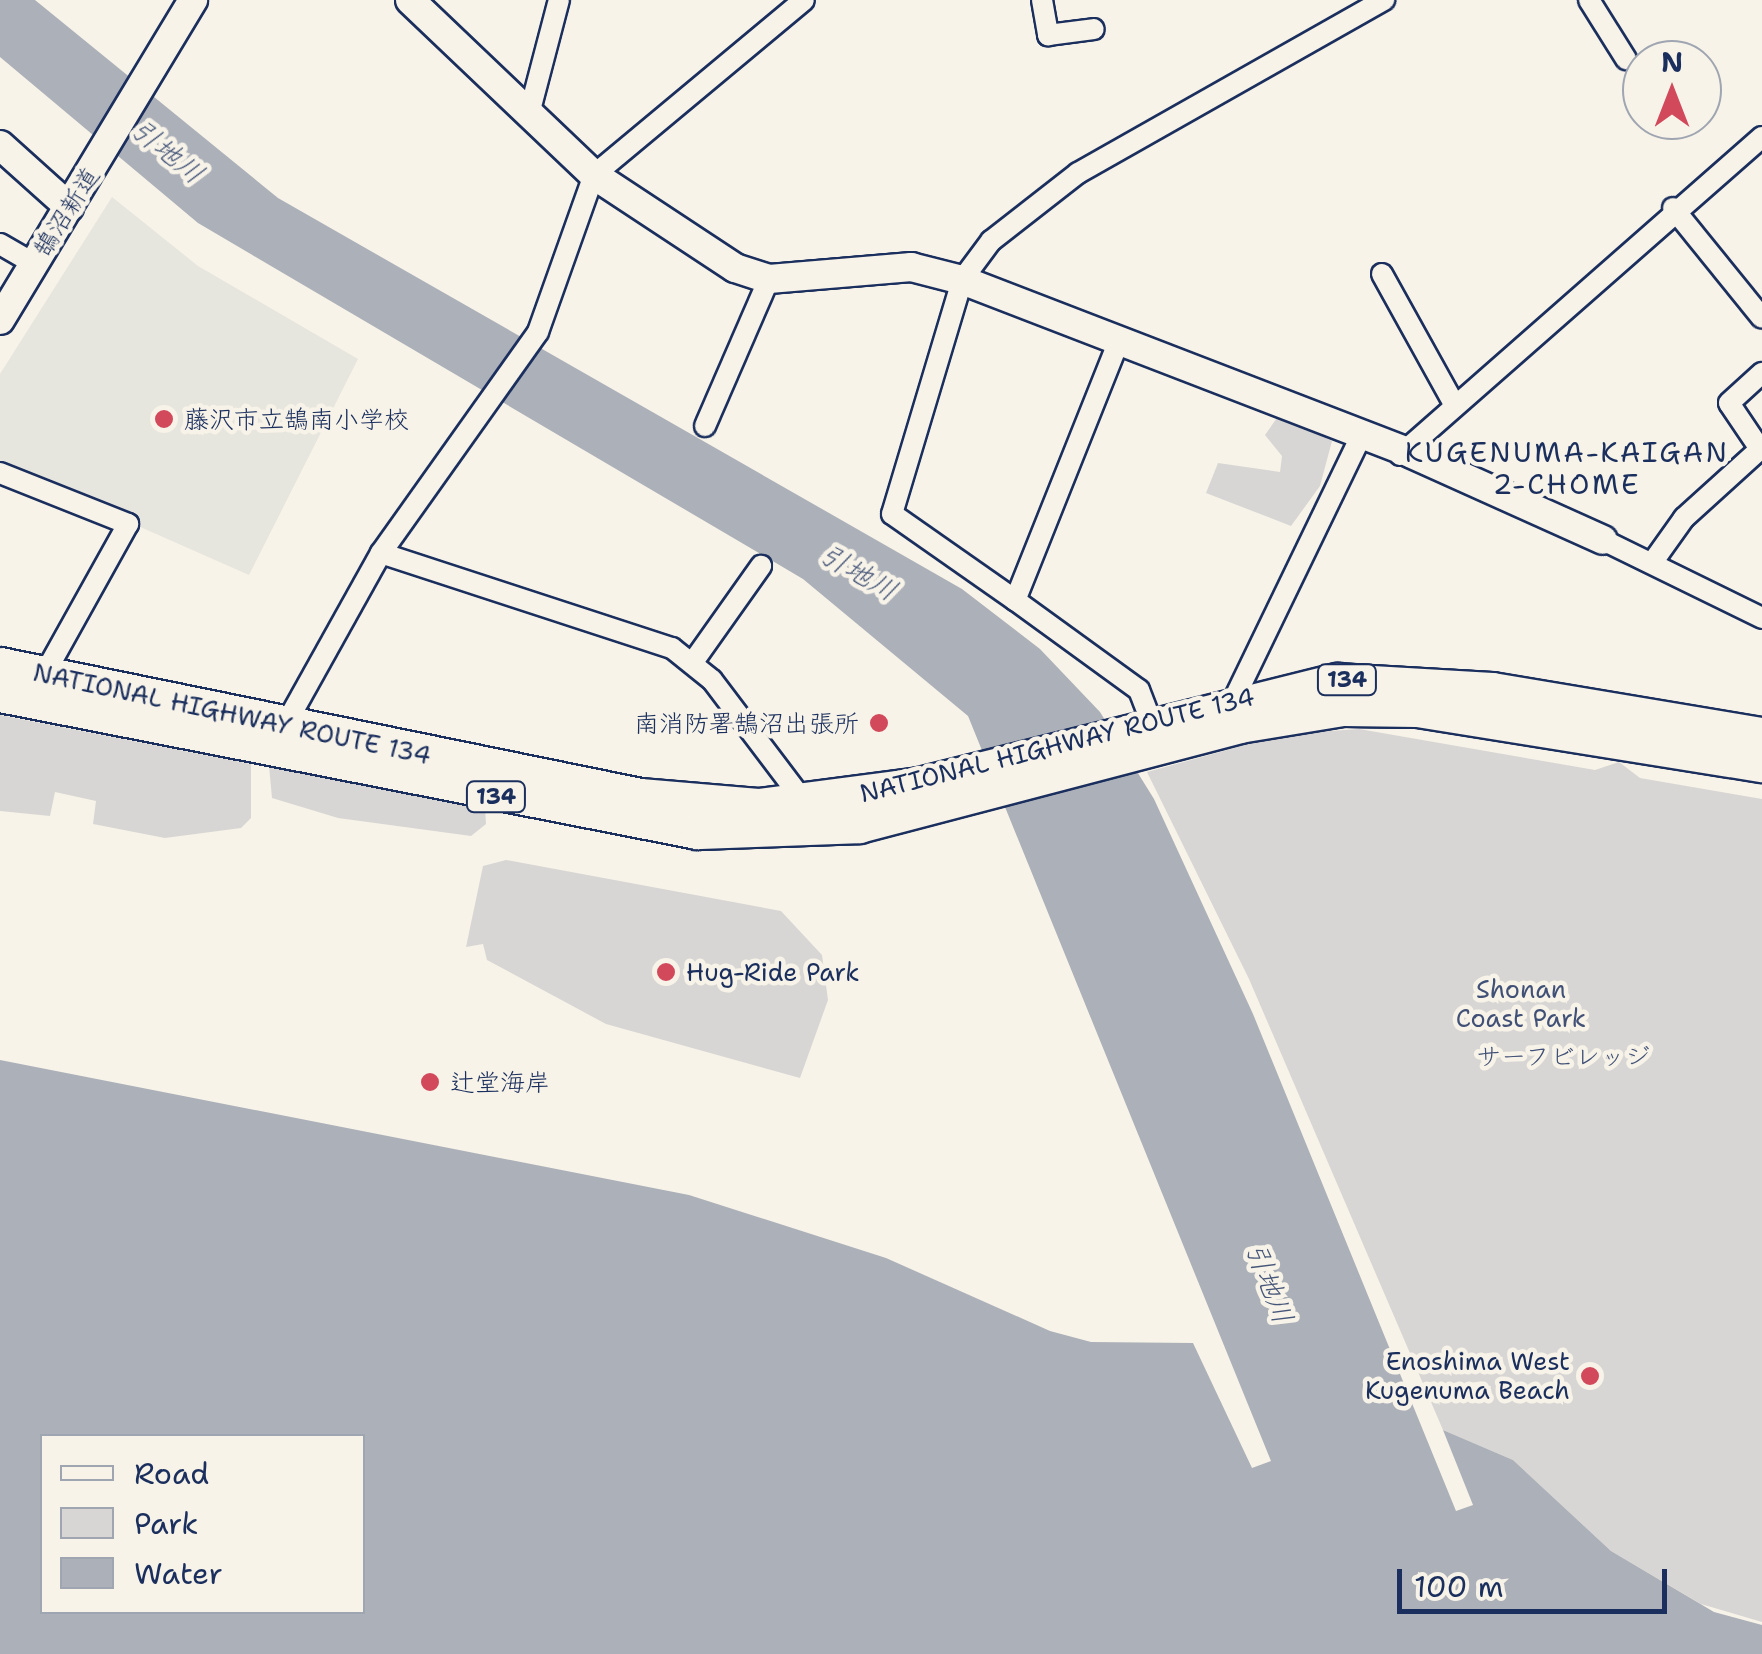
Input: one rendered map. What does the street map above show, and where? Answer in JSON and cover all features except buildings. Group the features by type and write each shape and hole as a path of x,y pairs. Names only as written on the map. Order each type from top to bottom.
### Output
{"highway":[{"name":"NATIONAL HIGHWAY ROUTE 134","path":"0,666 280,740 697,831 859,825 990,780 1145,738 1343,708 1569,718"},
{"name":"NATIONAL HIGHWAY ROUTE 134","path":"1145,738 1234,699 1377,680 1612,725 1762,764"},
{"name":"NATIONAL HIGHWAY ROUTE 134","path":"0,694 640,796 805,803 990,780"},
{"name":"NATIONAL HIGHWAY ROUTE 134","path":"1612,725 1762,734"}],"street":[{"name":"鵠沼新道","path":"0,320 193,0"},
{"path":"410,0 594,175 736,268 770,279 881,266 962,280 1603,540 1762,618"},
{"path":"529,114 559,0"},
{"path":"280,740 381,554 493,405 532,340 594,175 804,0"},
{"path":"1042,0 1048,34 1094,28"},
{"path":"1145,738 1126,679 892,514 962,280 991,242 1078,174 1384,0"},
{"path":"1589,0 1622,53"},
{"path":"1400,455 1673,208 1762,137"},
{"path":"0,145 69,206"},
{"path":"1673,208 1762,318"},
{"path":"0,244 34,264"},
{"path":"1382,274 1454,404"},
{"path":"705,426 770,279"},
{"path":"1015,600 1118,343"},
{"path":"1652,564 1684,518 1760,449 1729,402 1762,374"},
{"path":"1234,699 1359,440"},
{"path":"0,473 128,524 44,675"},
{"path":"381,554 642,635 693,662 805,803"},
{"path":"693,662 761,566"}],"shaded area":[{"name":"藤沢市立鵠南小学校","path":"112,197 198,266 358,359 249,575 0,465 0,374"}],"green space":[{"path":"1279,415 1332,441 1320,486 1291,526 1206,493 1218,463 1280,472 1282,456 1265,435"},
{"path":"0,715 251,764 251,818 241,828 165,838 93,824 96,801 55,792 50,816 0,811"},
{"name":"Shonan Coast Park","path":"1359,729 1595,770 1619,762 1640,778 1762,799 1762,1622 1701,1604 1611,1551 1513,1460 1443,1430 1249,979 1147,772 1286,734"},
{"path":"269,766 485,808 486,824 471,836 338,818 272,798"},
{"name":"Hug-Ride Park","path":"506,860 781,911 822,955 828,1000 800,1078 606,1024 487,960 483,944 466,947 483,866"}],"water":[{"name":"引地川","path":"0,0 35,0 278,198 962,589 1040,649 1100,712 1154,799 1253,1014 1456,1511 1473,1505 1443,1430 1513,1460 1611,1551 1714,1612 1762,1625 1762,1654 0,1654 0,1060 689,1195 886,1258 1050,1331 1091,1342 1193,1343 1252,1468 1271,1461 968,716 803,579 198,223 0,57"}],"place":[{"name":"藤沢市立鵠南小学校","path":"164,419"},
{"name":"南消防署鵠沼出張所","path":"879,723"},
{"name":"Hug-Ride Park","path":"666,972"},
{"name":"辻堂海岸","path":"430,1082"},
{"name":"Enoshima West Kugenuma Beach","path":"1590,1376"}],"district":[{"name":"KUGENUMA-KAIGAN 2-CHOME","path":"1567,468"}],"park label":[{"name":"サーフビレッジ","path":"1563,1056"}]}
